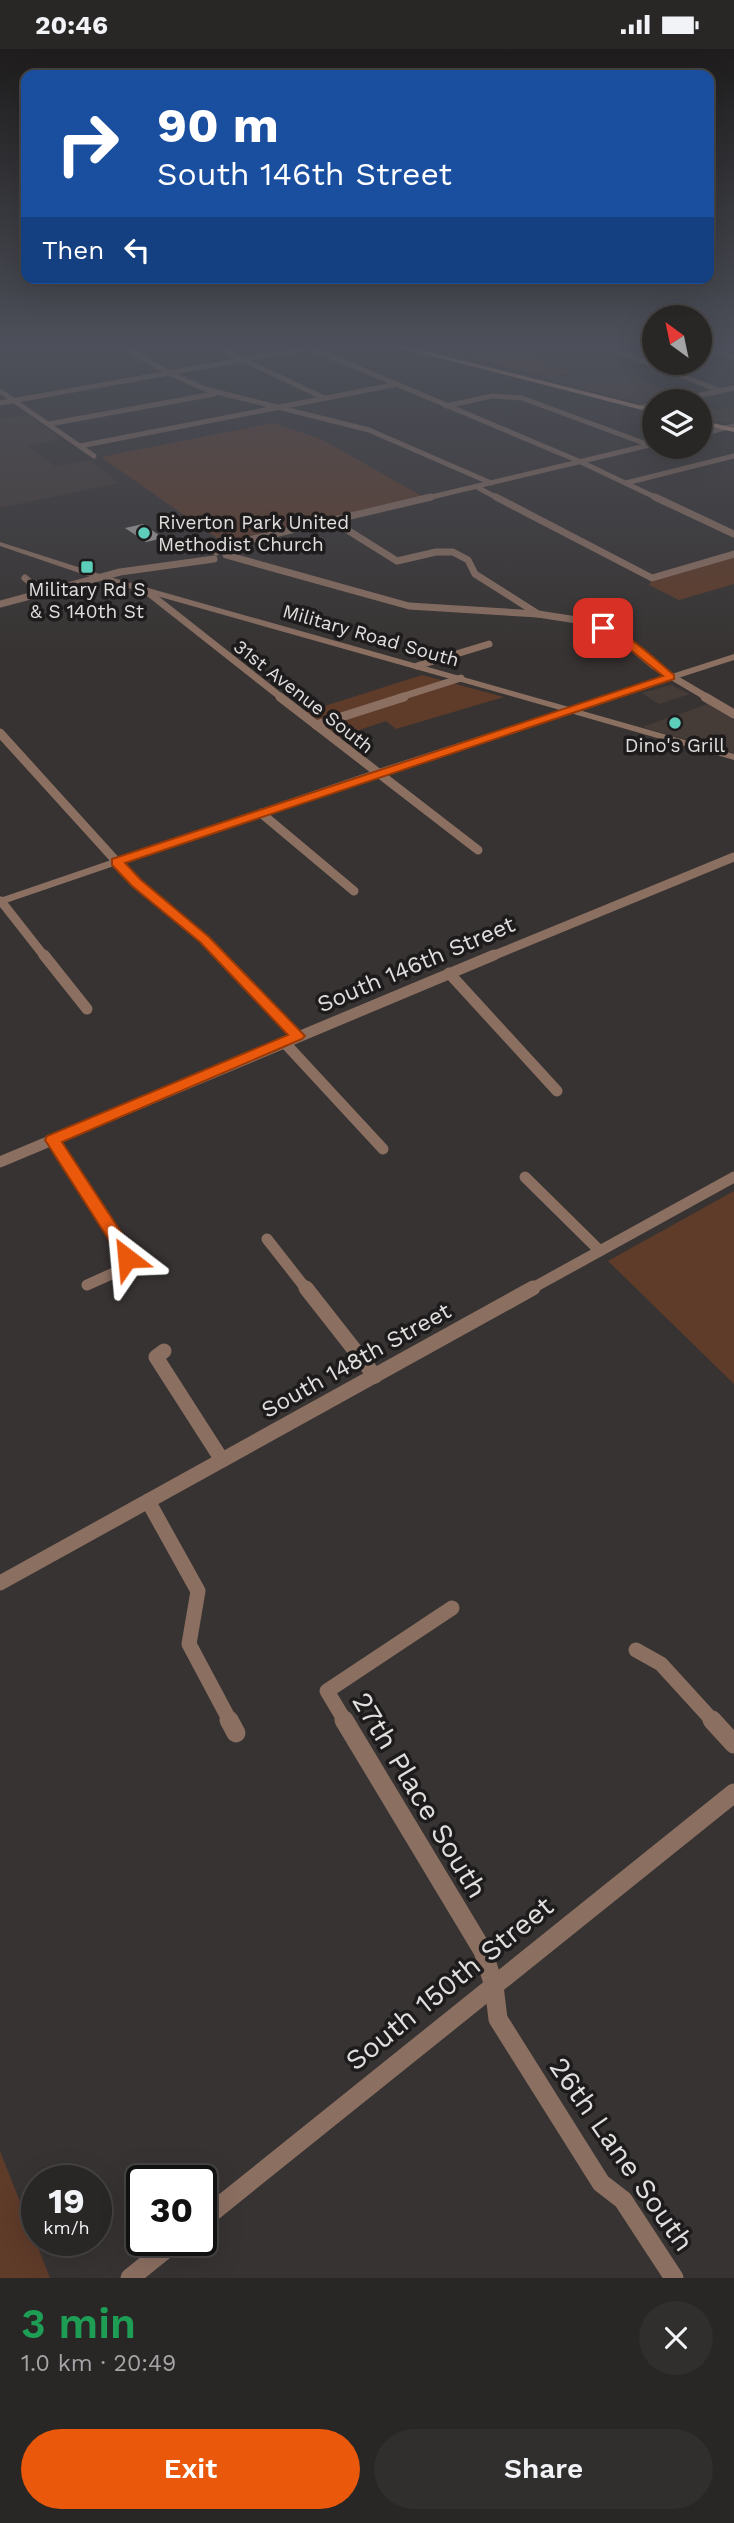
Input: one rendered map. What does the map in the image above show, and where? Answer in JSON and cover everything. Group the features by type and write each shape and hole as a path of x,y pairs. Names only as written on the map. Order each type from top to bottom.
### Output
{"street":[{"path":"81,447 94,456"},
{"path":"409,447 491,483"},
{"path":"544,447 734,534"},
{"path":"0,604 120,572 218,555 232,544 642,447"},
{"path":"626,483 734,456"},
{"path":"477,487 635,573 652,577 734,554"},
{"path":"333,521 397,561 445,551 468,560 475,574 538,614"},
{"path":"724,529 734,526"},
{"name":"Military Road South","path":"0,544 103,578 734,757"},
{"path":"218,555 410,605 576,619 603,628 626,641 671,677 734,714"},
{"path":"24,577 42,593"},
{"name":"31st Avenue South","path":"145,590 478,850"},
{"path":"417,666 489,644"},
{"path":"87,1009 1,902 376,773 734,657"},
{"path":"316,725 461,678"},
{"path":"0,733 136,883 204,939 297,1036"},
{"path":"261,813 354,891"},
{"name":"South 146th Street","path":"0,1162 734,856"},
{"path":"449,973 556,1091"},
{"path":"284,1042 383,1149"},
{"path":"52,1140 124,1249 127,1258 116,1272 87,1285"},
{"path":"525,1177 599,1250"},
{"name":"South 148th Street","path":"0,1583 734,1177"},
{"path":"267,1239 376,1375"},
{"path":"164,1351 156,1357 222,1460"},
{"path":"148,1501 198,1591 189,1644 236,1733"},
{"name":"27th Place South","path":"452,1608 327,1691 483,1951 494,1986"},
{"path":"636,1650 662,1664 734,1744"},
{"name":"South 150th Street","path":"217,2208 733,1794"},
{"name":"26th Lane South","path":"494,1986 498,2018 601,2183 623,2200 674,2278"},
{"path":"130,2278 157,2256"}],"shaded area":[{"path":"0,447 28,447 56,467 90,460 119,483 0,508"},
{"path":"151,447 335,447 422,496 224,543 101,457"},
{"path":"734,557 734,584 679,600 649,585 652,580"},
{"path":"422,675 504,697 396,729 386,721 338,737 306,712"},
{"path":"671,685 690,694 659,704 641,693"},
{"path":"708,704 734,720 734,753 642,727"},
{"path":"734,1191 734,1384 608,1261"},
{"path":"0,2151 21,2204 21,2256 41,2256 50,2278 0,2278"}],"building":[{"name":"Riverton Park United Methodist Church","path":"143,524 163,538 146,542 125,528"}],"place":[{"name":"Riverton Park United Methodist Church","path":"144,533"},
{"name":"Military Rd S & S 140th St","path":"87,567"},
{"name":"Dino's Grill","path":"675,723"}],"route":[{"path":"127,1258 124,1249 52,1140 297,1036 204,939 136,883 116,862 671,677 626,641 603,628"}]}
